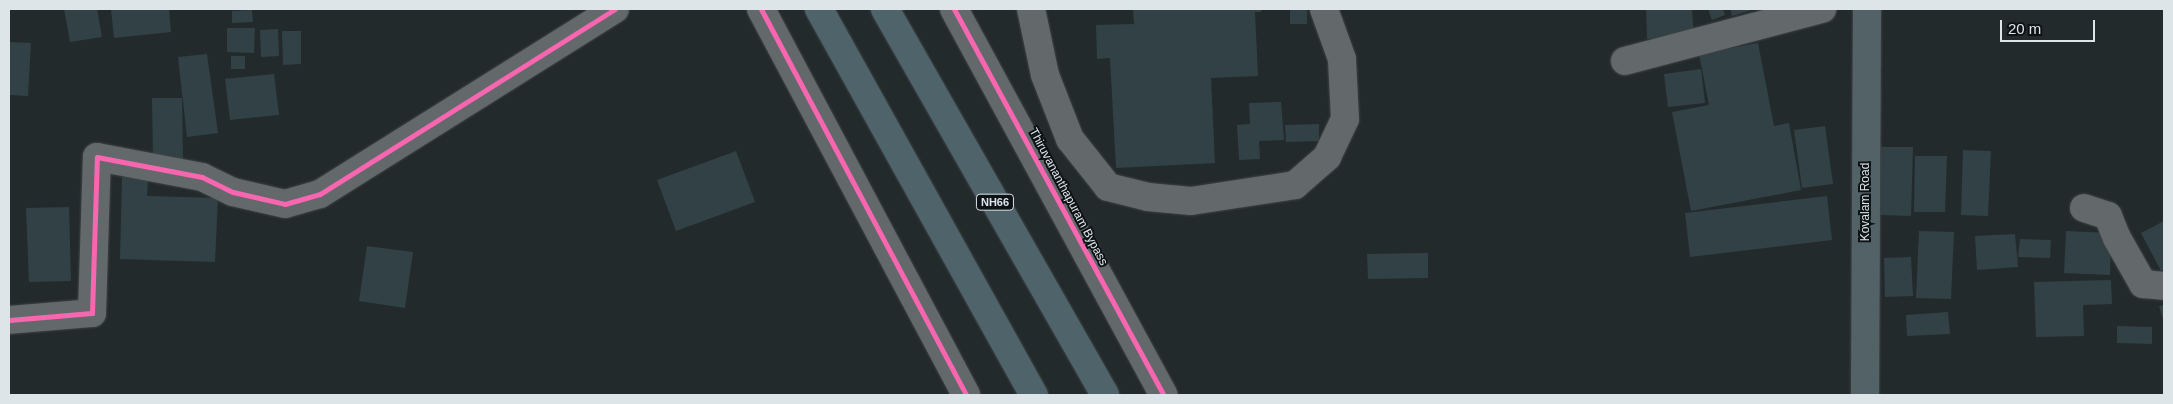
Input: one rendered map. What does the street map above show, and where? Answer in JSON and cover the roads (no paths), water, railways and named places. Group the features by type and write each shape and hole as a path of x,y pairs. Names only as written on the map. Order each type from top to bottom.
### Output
{"highway":[{"path":"819,9 1034,395"},
{"name":"NH66","path":"885,9 1105,395"}],"main road":[{"name":"Kovalam Road","path":"1865,395 1867,9"}],"street":[{"path":"9,320 92,313 97,157 202,177 233,192 286,204 320,194 615,9"},
{"path":"761,9 966,395"},
{"name":"Thiruvananthapuram Bypass","path":"954,9 1164,395"},
{"path":"1031,9 1045,75 1070,139 1108,187 1148,197 1191,200 1295,185 1327,157 1345,119 1342,59 1324,9"},
{"path":"1625,61 1822,9"},
{"path":"2084,208 2108,216 2143,284 2164,286"}]}
